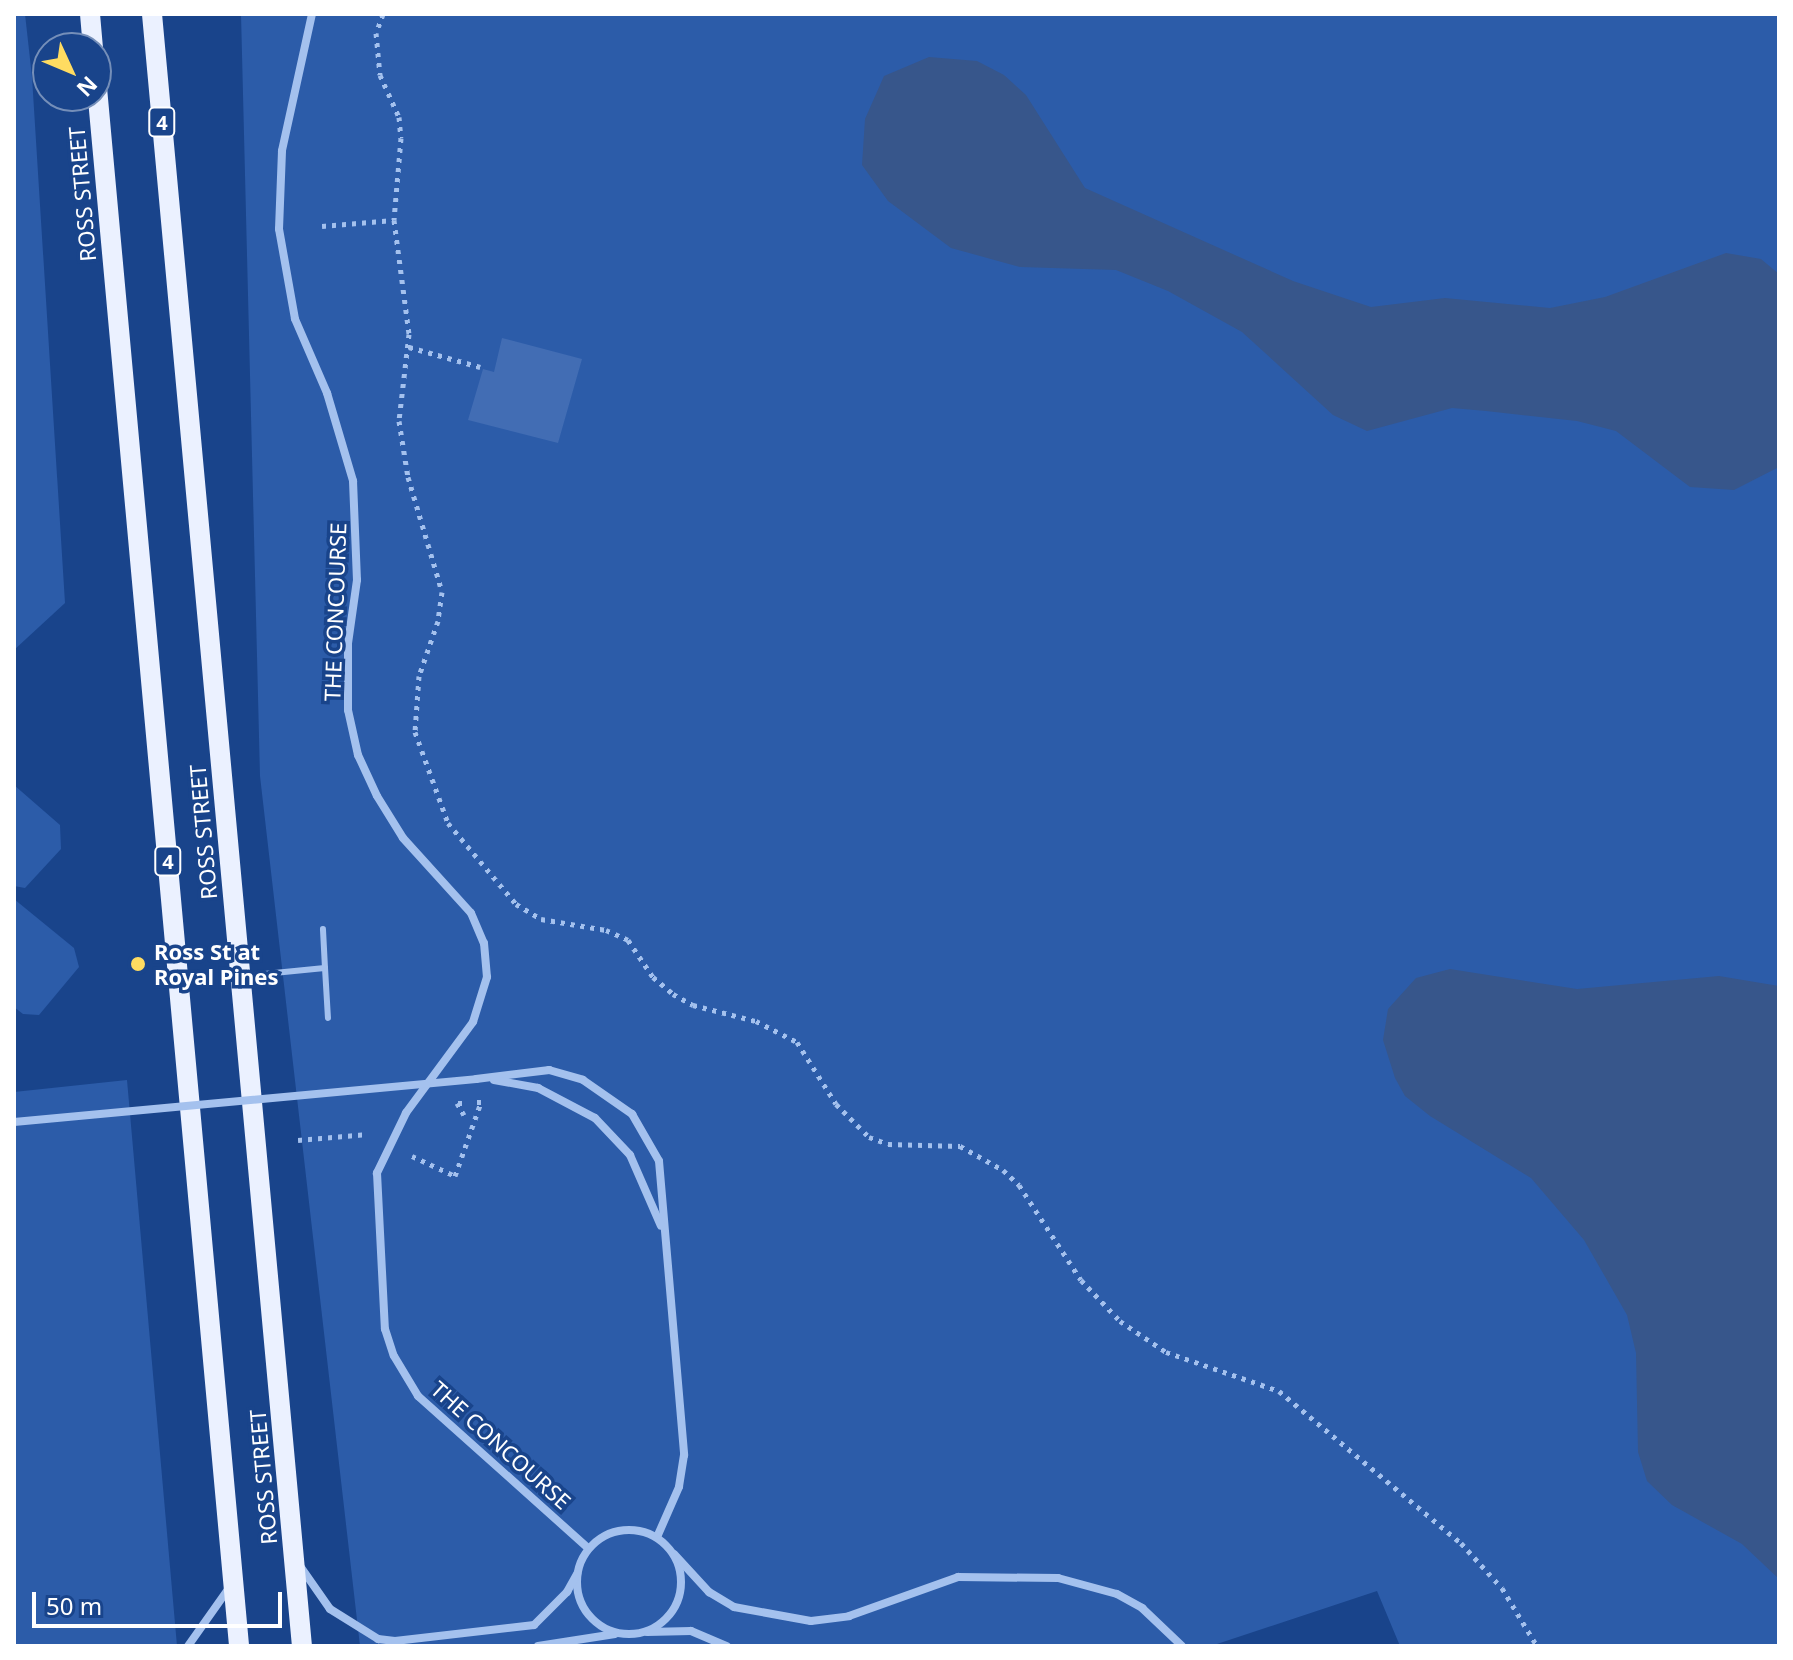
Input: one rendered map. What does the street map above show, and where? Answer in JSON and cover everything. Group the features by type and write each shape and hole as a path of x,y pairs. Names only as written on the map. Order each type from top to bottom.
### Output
{"main road":[{"name":"ROSS STREET","path":"152,14 302,1646"},
{"name":"ROSS STREET","path":"99,112 239,1646"}],"street":[{"name":"THE CONCOURSE","path":"312,14 282,151 279,229 295,319 327,393 353,481 357,580 348,643 348,710 358,755 377,796 403,838 471,913 484,943 487,977 473,1022 406,1113 377,1173 385,1329 394,1356 418,1396 588,1548"},
{"path":"14,1122 549,1070 610,1094 641,1126 659,1161 684,1455 679,1487 657,1537"},
{"path":"476,1079 538,1088 595,1118 630,1155 665,1238"},
{"path":"294,1554 330,1609 378,1639 395,1641 534,1625 567,1592 588,1548 621,1530 657,1537 709,1592 734,1607 811,1621 849,1616 958,1577 1058,1578 1117,1594 1142,1608 1182,1646"},
{"path":"642,1632 669,1615 679,1596 681,1574 674,1554"},
{"path":"577,1574 577,1594 586,1613 601,1626 620,1633"},
{"path":"188,1646 233,1581"},
{"path":"538,1646 620,1633 691,1631 727,1646"}],"lane":[{"path":"323,929 328,1018"},
{"path":"241,976 325,968"}],"path":[{"path":"383,14 376,33 380,75 399,117 401,138 394,220 409,347 399,394 403,451 442,592 438,621 419,676 415,732 448,823 493,881 541,919 606,930 628,940 653,977 693,1005 756,1021 797,1042 836,1104 869,1137 888,1144 960,1146 1003,1170 1027,1196 1081,1280 1120,1321 1177,1357 1257,1379 1279,1391 1461,1543 1502,1588 1537,1646"},
{"path":"322,226 394,220"},
{"path":"409,347 480,367"},
{"path":"412,1156 455,1176 481,1102 457,1103 464,1115"},
{"path":"298,1140 368,1134"}],"shaded area":[{"path":"14,14 25,14 32,77 65,603 14,650"},
{"path":"241,14 1779,14 1779,1646 1400,1646 1377,1591 1211,1646 360,1646 260,776"},
{"path":"929,57 977,61 1004,75 1026,95 1085,188 1293,281 1371,307 1445,298 1550,308 1605,297 1726,253 1761,259 1779,274 1779,467 1734,490 1690,487 1616,431 1577,421 1452,408 1367,431 1333,415 1242,332 1168,291 1116,270 1020,267 951,248 888,201 862,165 865,119 884,76"},
{"path":"14,785 60,825 61,849 25,888 14,886"},
{"path":"14,899 74,948 79,967 39,1015 23,1014 14,1007"},
{"path":"1450,969 1577,989 1719,976 1779,986 1779,1579 1742,1544 1672,1505 1647,1481 1638,1452 1636,1353 1627,1315 1584,1240 1531,1178 1430,1116 1405,1096 1395,1078 1383,1040 1388,1009 1416,978"},
{"path":"127,1080 177,1646 14,1646 14,1092"}],"building":[{"path":"502,338 582,359 558,443 468,420 483,369 494,372"}],"place":[{"name":"Ross St at Royal Pines","path":"138,964"}]}
